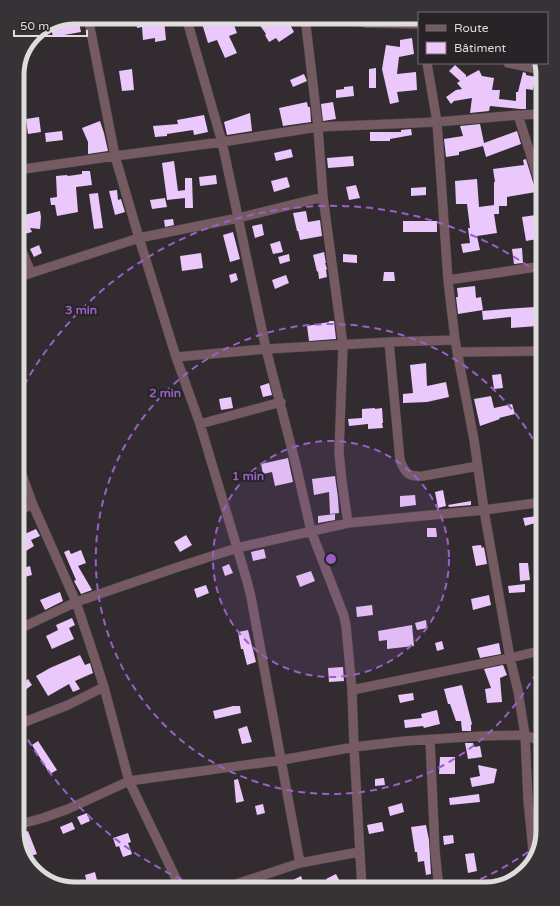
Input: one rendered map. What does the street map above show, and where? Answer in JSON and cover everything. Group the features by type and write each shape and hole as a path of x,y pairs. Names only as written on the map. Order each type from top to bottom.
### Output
{"street":[{"path":"89,24 116,156 139,238 176,357 200,424 248,581 300,863"},
{"path":"188,24 222,142 266,349 281,402 311,531 344,616 352,690 361,882"},
{"path":"306,24 318,127 323,197 342,345 339,452 348,523"},
{"path":"428,64 437,122 448,280 455,340 510,658 518,691 525,735 528,800 533,848"},
{"path":"513,64 535,69"},
{"path":"24,169 222,142 318,127 437,122 536,114"},
{"path":"518,115 536,172"},
{"path":"24,275 139,238 238,218 323,197"},
{"path":"24,257 30,273"},
{"path":"448,280 536,267"},
{"path":"176,357 266,349 455,340"},
{"path":"389,342 400,460 403,468 413,477 478,466"},
{"path":"457,352 536,351"},
{"path":"200,424 281,402"},
{"path":"24,480 33,505 76,602 94,652 129,781 178,882"},
{"path":"24,627 76,602 237,548 348,523 484,510 536,503"},
{"path":"24,508 33,505"},
{"path":"352,690 536,652"},
{"path":"24,722 68,705 104,687"},
{"path":"24,823 68,809 129,781 282,760 354,747 482,736 525,735 536,739"},
{"path":"430,740 435,851 438,882"},
{"path":"242,882 300,863 359,852"}],"building":[{"path":"79,24 81,32 53,37 52,30 62,26"},
{"path":"137,24 164,24 166,40 155,42 155,38 143,40 142,27 137,28"},
{"path":"202,24 234,24 237,33 229,36 237,53 225,58 217,40 208,43"},
{"path":"259,24 290,24 294,32 279,42 276,38 269,42 265,35 266,34"},
{"path":"412,38 414,54 399,57 397,74 416,72 417,90 397,92 399,102 390,104 382,69 386,45 400,47 400,40"},
{"path":"455,65 466,75 466,77 479,70 482,76 494,78 492,90 500,90 499,99 516,101 516,92 518,92 523,72 526,73 526,75 536,77 533,90 526,89 526,109 490,106 489,111 470,113 472,98 454,101 451,104 446,97 456,90 462,89 457,83 460,81 449,71"},
{"path":"376,68 376,88 369,88 369,69"},
{"path":"132,69 134,90 122,91 119,71"},
{"path":"304,74 307,81 293,87 290,80"},
{"path":"353,86 354,96 336,98 336,90"},
{"path":"307,102 308,107 310,107 311,122 283,126 279,108"},
{"path":"333,102 336,119 323,121 321,104"},
{"path":"250,113 252,131 227,135 224,122"},
{"path":"204,115 208,132 194,135 193,130 155,137 153,126 178,124 177,120"},
{"path":"39,117 41,132 28,134 26,119"},
{"path":"100,121 108,151 88,154 88,142 82,128"},
{"path":"480,124 484,143 517,131 521,144 486,157 483,146 459,152 459,155 446,157 444,139 463,136 460,126"},
{"path":"411,129 412,135 390,139 390,141 370,141 370,132 401,132 401,130"},
{"path":"62,131 63,140 46,142 45,133"},
{"path":"291,149 293,157 276,161 274,153"},
{"path":"353,156 354,166 328,168 327,158"},
{"path":"526,159 536,192 507,197 507,206 499,206 499,214 494,214 497,233 477,236 480,250 463,253 461,244 470,243 468,228 470,228 467,204 456,204 455,181 477,179 479,207 494,205 495,182 493,169 524,165 523,160"},
{"path":"174,161 178,191 185,190 185,178 192,178 193,208 185,208 185,198 167,200 162,163"},
{"path":"82,171 90,171 92,185 76,187 78,212 57,216 55,205 51,205 50,198 57,197 56,176 82,174"},
{"path":"216,175 217,184 200,186 199,177"},
{"path":"287,177 290,187 274,192 271,181"},
{"path":"356,185 360,198 349,200 346,187"},
{"path":"426,187 426,195 411,196 411,188"},
{"path":"117,190 118,200 121,199 125,212 115,215 109,191"},
{"path":"98,193 103,228 94,229 89,194"},
{"path":"165,198 167,207 152,209 150,200"},
{"path":"40,211 40,229 30,228 32,232 24,234 24,215"},
{"path":"306,211 308,222 320,220 322,236 300,240 293,213"},
{"path":"536,215 536,239 526,241 522,217"},
{"path":"173,219 174,225 165,227 164,220"},
{"path":"403,221 437,221 437,232 403,232"},
{"path":"262,224 264,235 255,238 252,226"},
{"path":"233,232 240,259 230,262 223,235"},
{"path":"280,241 283,252 273,254 270,244"},
{"path":"39,245 42,253 34,257 30,249"},
{"path":"522,248 523,263 514,264 512,249"},
{"path":"324,252 327,277 319,279 313,255"},
{"path":"201,253 203,268 182,271 180,256"},
{"path":"289,254 290,261 280,264 278,257"},
{"path":"343,254 357,255 357,263 343,262"},
{"path":"384,272 394,272 395,281 383,281"},
{"path":"236,273 238,280 231,283 229,275"},
{"path":"286,275 289,283 275,289 272,280"},
{"path":"475,286 476,298 481,297 483,310 458,314 456,297 458,297 457,288"},
{"path":"535,307 536,326 511,328 511,317 483,320 482,311"},
{"path":"334,321 336,339 309,341 307,326"},
{"path":"426,363 427,386 446,382 449,397 427,402 403,403 403,394 413,393 410,365"},
{"path":"501,374 503,388 494,389 492,375"},
{"path":"269,383 272,395 263,397 260,386"},
{"path":"491,396 494,408 512,404 515,414 499,418 500,419 480,426 474,399"},
{"path":"231,397 233,408 221,410 219,399"},
{"path":"382,408 383,428 368,429 368,424 349,426 348,419 362,418 362,409"},
{"path":"288,458 293,482 275,486 272,472 263,474 261,464"},
{"path":"335,476 339,513 330,514 329,492 314,495 312,479"},
{"path":"443,490 446,506 438,508 435,492"},
{"path":"415,495 416,505 400,507 400,496"},
{"path":"471,501 471,505 449,507 448,505"},
{"path":"335,514 335,520 318,523 318,516"},
{"path":"536,516 536,530 535,523 525,526 523,518"},
{"path":"427,528 436,528 437,537 427,537"},
{"path":"36,529 40,536 31,540 34,546 26,551 24,548 24,534"},
{"path":"186,535 192,545 180,552 174,542"},
{"path":"481,545 482,548 484,547 487,564 476,566 472,546"},
{"path":"264,549 266,558 253,561 251,552"},
{"path":"69,550 71,554 81,550 86,563 78,566 92,590 81,594 74,581 76,580 64,552"},
{"path":"519,563 528,563 530,580 520,581"},
{"path":"229,564 233,573 225,576 222,567"},
{"path":"30,566 32,575 24,577 24,568"},
{"path":"311,571 315,581 300,587 296,576"},
{"path":"525,584 525,592 509,593 508,586"},
{"path":"206,585 209,593 197,598 194,589"},
{"path":"60,592 63,601 45,610 40,600"},
{"path":"489,595 491,605 473,610 471,599"},
{"path":"372,605 373,615 357,617 356,607"},
{"path":"72,618 75,625 69,628 74,639 52,649 46,636 58,630 56,625"},
{"path":"426,620 427,628 417,630 415,623"},
{"path":"412,625 414,646 387,649 387,640 379,641 378,631"},
{"path":"248,630 256,662 247,665 243,649 241,649 238,632"},
{"path":"442,641 444,649 437,651 435,643"},
{"path":"499,643 501,654 480,658 477,648"},
{"path":"80,655 85,665 90,663 93,673 75,681 80,689 73,692 69,684 48,696 36,676"},
{"path":"503,665 507,675 500,678 502,702 487,703 485,689 491,688 484,669"},
{"path":"343,667 344,681 329,682 328,668"},
{"path":"28,679 32,685 24,691 24,682"},
{"path":"462,685 472,724 471,731 462,731 461,721 456,721 450,704 448,704 444,689"},
{"path":"413,693 414,700 400,703 398,695"},
{"path":"233,706 240,706 241,713 215,719 213,711"},
{"path":"437,710 440,724 424,728 423,726 405,728 404,720 422,718 421,714"},
{"path":"247,726 252,742 242,744 238,729"},
{"path":"38,741 57,770 50,774 32,745"},
{"path":"465,743 473,743 474,747 480,746 482,757 468,759"},
{"path":"440,757 455,757 455,774 439,774"},
{"path":"478,765 497,769 494,783 472,787 470,778 480,776"},
{"path":"384,778 385,785 375,786 375,779"},
{"path":"238,779 244,801 236,803 234,780"},
{"path":"479,794 480,802 450,805 449,798"},
{"path":"402,803 404,812 390,816 388,807"},
{"path":"263,804 265,813 257,815 255,806"},
{"path":"87,813 90,821 81,825 77,817"},
{"path":"72,822 75,829 63,834 60,827"},
{"path":"382,822 384,831 369,834 367,825"},
{"path":"426,825 429,840 431,874 426,875 424,861 418,862 411,827"},
{"path":"28,831 37,854 31,856 29,853 24,832"},
{"path":"128,833 131,842 128,843 132,854 123,857 119,846 116,847 113,838"},
{"path":"453,835 454,843 444,845 443,836"},
{"path":"474,853 477,871 468,873 465,854"},
{"path":"95,872 97,880 87,882 85,875"},
{"path":"336,874 340,882 328,882 326,879"},
{"path":"301,876 303,882 294,882 293,880"},
{"path":"401,880 422,880 422,882 401,882"}]}
